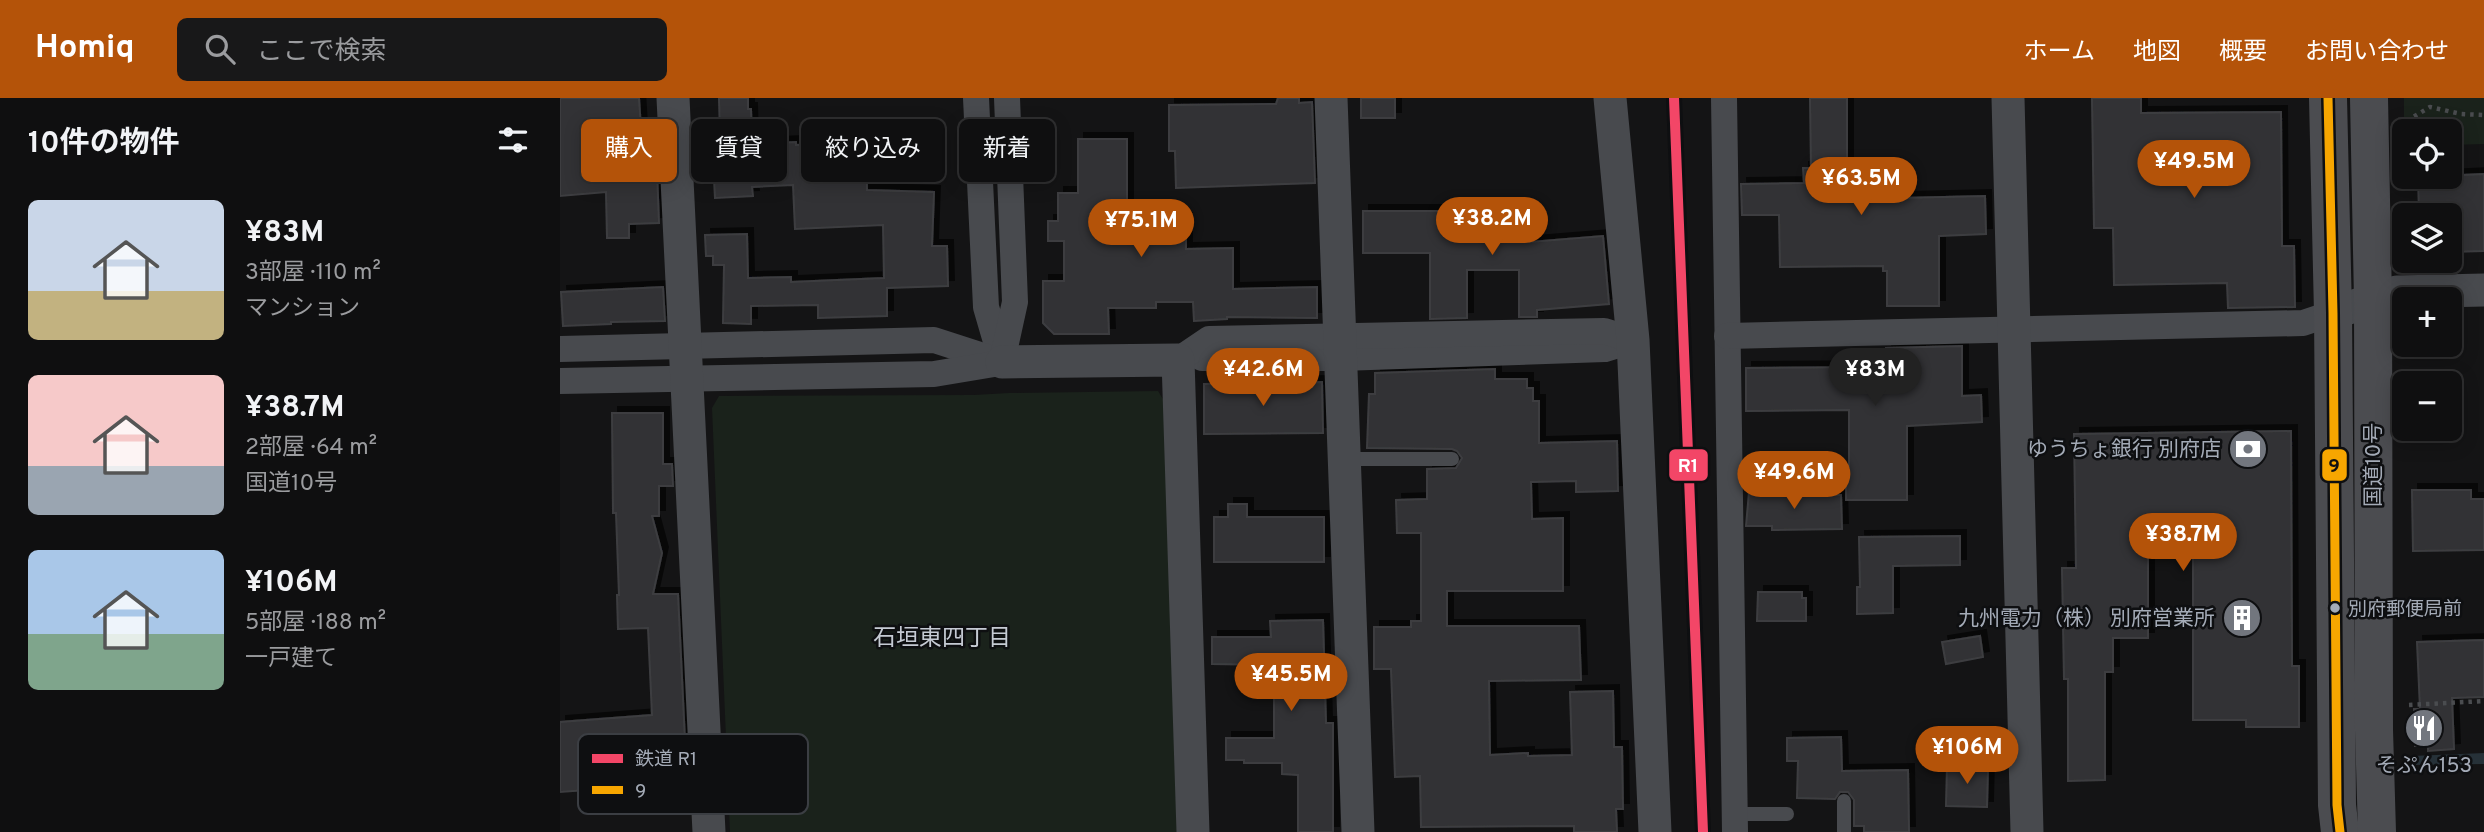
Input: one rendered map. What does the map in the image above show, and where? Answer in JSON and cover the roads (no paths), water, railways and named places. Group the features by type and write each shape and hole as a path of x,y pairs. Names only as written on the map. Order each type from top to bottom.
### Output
{"highway":[{"name":"国道10号","path":"2328,98 2333,313 2337,805 2340,832"},
{"name":"国道10号","path":"2377,832 2374,717 2373,300 2383,109"}],"street":[{"path":"673,98 704,734"},
{"path":"976,98 986,307 1002,362"},
{"path":"1002,362 1015,302 1007,98"},
{"path":"1331,98 1359,832"},
{"path":"1610,98 1633,341 1654,832"},
{"path":"1724,98 1735,823"},
{"path":"2008,98 2027,832"},
{"path":"1727,336 2303,323 2397,292 2484,290"},
{"path":"560,349 934,341 1002,362"},
{"path":"560,381 934,374 1002,362 1178,359 1340,347 1605,349 1633,341"},
{"path":"1178,359 1193,832"},
{"path":"708,814 709,832"}],"lane":[{"path":"1345,459 1452,458"},
{"path":"1844,801 1844,832"},
{"path":"1735,823 1787,814"}],"rail line":[{"name":"R1","path":"1674,98 1703,832"}],"place":[{"name":"ゆうちょ銀行 別府店","path":"2248,449"},
{"name":"別府郵便局前","path":"2335,608"},
{"name":"九州電力（株） 別府営業所","path":"2242,618"},
{"name":"そぷん153","path":"2424,728"}],"district":[{"name":"石垣東四丁目","path":"942,637"}]}
